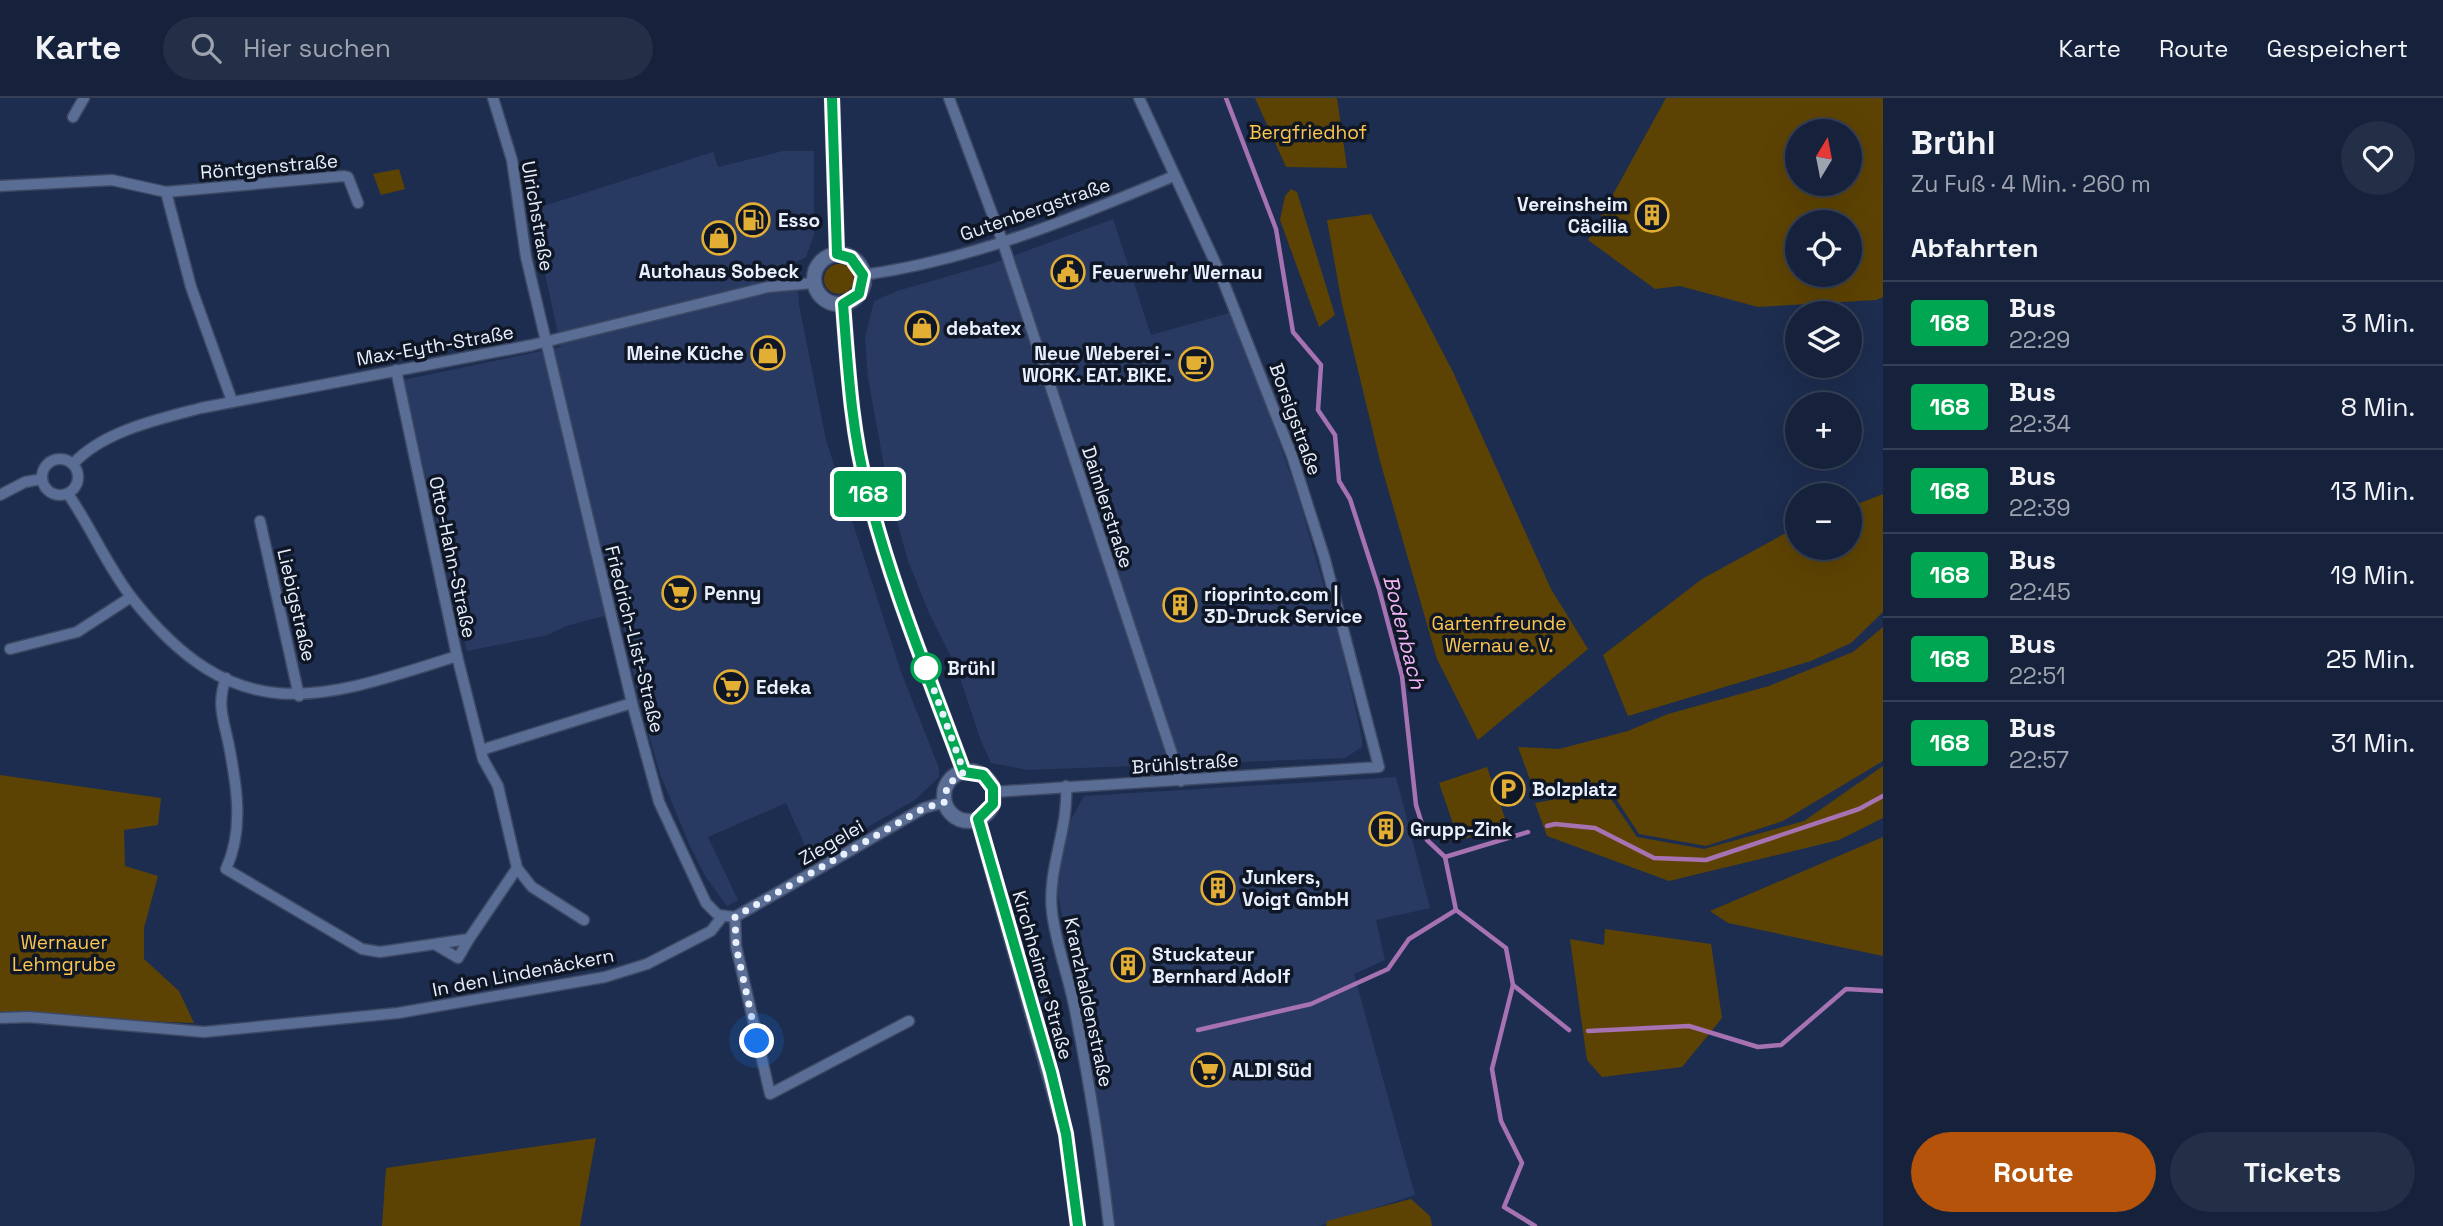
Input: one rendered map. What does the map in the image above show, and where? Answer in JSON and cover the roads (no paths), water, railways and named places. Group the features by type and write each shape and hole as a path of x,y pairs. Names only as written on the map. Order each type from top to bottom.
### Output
{"main road":[{"path":"832,98 837,254"},
{"path":"837,254 851,258 863,275 859,294 843,304 827,302 813,283 817,267 822,261 837,254"},
{"path":"843,304 851,399 866,487 887,560 964,772"},
{"path":"964,772 983,775 993,792 989,811 978,819 960,819 945,802 947,785 964,772"},
{"name":"Kirchheimer Straße","path":"978,819 1051,1072 1066,1134 1078,1226"}],"street":[{"path":"73,117 83,98"},
{"name":"Ulrichstraße","path":"492,98 512,160 526,257 546,342"},
{"name":"Daimlerstraße","path":"949,98 1003,243 1181,782"},
{"name":"Borsigstraße","path":"1139,98 1252,348 1300,481 1324,556 1379,767"},
{"name":"Röntgenstraße","path":"166,192 344,176 348,177 358,203"},
{"name":"Gutenbergstraße","path":"863,275 894,271 1003,243 1174,176"},
{"path":"0,186 112,180 166,192 191,287 232,401"},
{"name":"Max-Eyth-Straße","path":"73,464 89,449 162,418 232,401 546,342 768,287 813,283"},
{"name":"Friedrich-List-Straße","path":"546,342 632,703 659,802 706,903 722,916"},
{"name":"Otto-Hahn-Straße","path":"396,370 457,656 481,750 498,786 517,868"},
{"path":"64,459 73,464 78,471 78,482 68,494 60,496 48,492 41,479 43,469 52,460 64,459"},
{"path":"0,495 25,482 41,479"},
{"path":"68,494 131,597 169,639 199,664 226,678 261,691 299,696 353,688 457,656"},
{"name":"Liebigstraße","path":"260,522 299,696"},
{"path":"10,649 77,632 131,597"},
{"path":"226,678 219,700 230,748 238,810 236,839 226,869 362,949 380,952 469,939"},
{"path":"481,750 632,703"},
{"name":"Brühlstraße","path":"993,792 1066,786 1181,782 1379,767"},
{"name":"Kranzhaldenstraße","path":"1066,786 1065,813 1052,875 1052,914 1075,1008 1097,1133 1109,1226"},
{"name":"Ziegelei","path":"735,917 924,808 945,802"},
{"path":"436,944 458,958 517,868 532,887 584,920"},
{"path":"722,916 735,917 737,954 769,1094 909,1021"},
{"name":"In den Lindenäckern","path":"0,1018 29,1017 204,1032 398,1013 605,977 647,964 711,931 722,916"}],"waterway":[{"name":"Bodenbach","path":"1226,98 1276,229 1293,332 1321,365 1318,410 1335,435 1339,481 1350,499 1379,589 1402,676 1416,805 1427,840 1445,857 1456,910 1506,948 1513,985 1492,1069 1501,1121 1522,1163 1504,1207 1535,1226"},
{"path":"1547,826 1555,824 1595,828 1654,858 1706,860 1859,809 1883,796"},
{"path":"1445,857 1528,832"},
{"path":"1198,1030 1311,1004 1388,969 1409,939 1456,910"},
{"path":"1513,985 1569,1030"},
{"path":"1588,1031 1689,1026 1758,1047 1781,1045 1846,989 1883,991"}],"place":[{"name":"Vereinsheim Cäcilia","path":"1652,215"},
{"name":"Esso","path":"753,220"},
{"name":"Autohaus Sobeck","path":"719,238"},
{"name":"Feuerwehr Wernau","path":"1068,272"},
{"name":"debatex","path":"922,328"},
{"name":"Meine Küche","path":"768,353"},
{"name":"Neue Weberei - WORK. EAT. BIKE.","path":"1196,364"},
{"name":"Penny","path":"679,593"},
{"name":"rioprinto.com | 3D-Druck Service","path":"1180,605"},
{"name":"Brühl","path":"926,668"},
{"name":"Edeka","path":"731,687"},
{"name":"Bolzplatz","path":"1508,789"},
{"name":"Grupp-Zink","path":"1386,829"},
{"name":"Junkers, Voigt GmbH","path":"1218,888"},
{"name":"Stuckateur Bernhard Adolf","path":"1128,965"},
{"name":"ALDI Süd","path":"1208,1070"}],"park label":[{"name":"Bergfriedhof","path":"1308,132"},
{"name":"Gartenfreunde Wernau e. V.","path":"1499,634"},
{"name":"Wernauer Lehmgrube","path":"64,953"}]}
